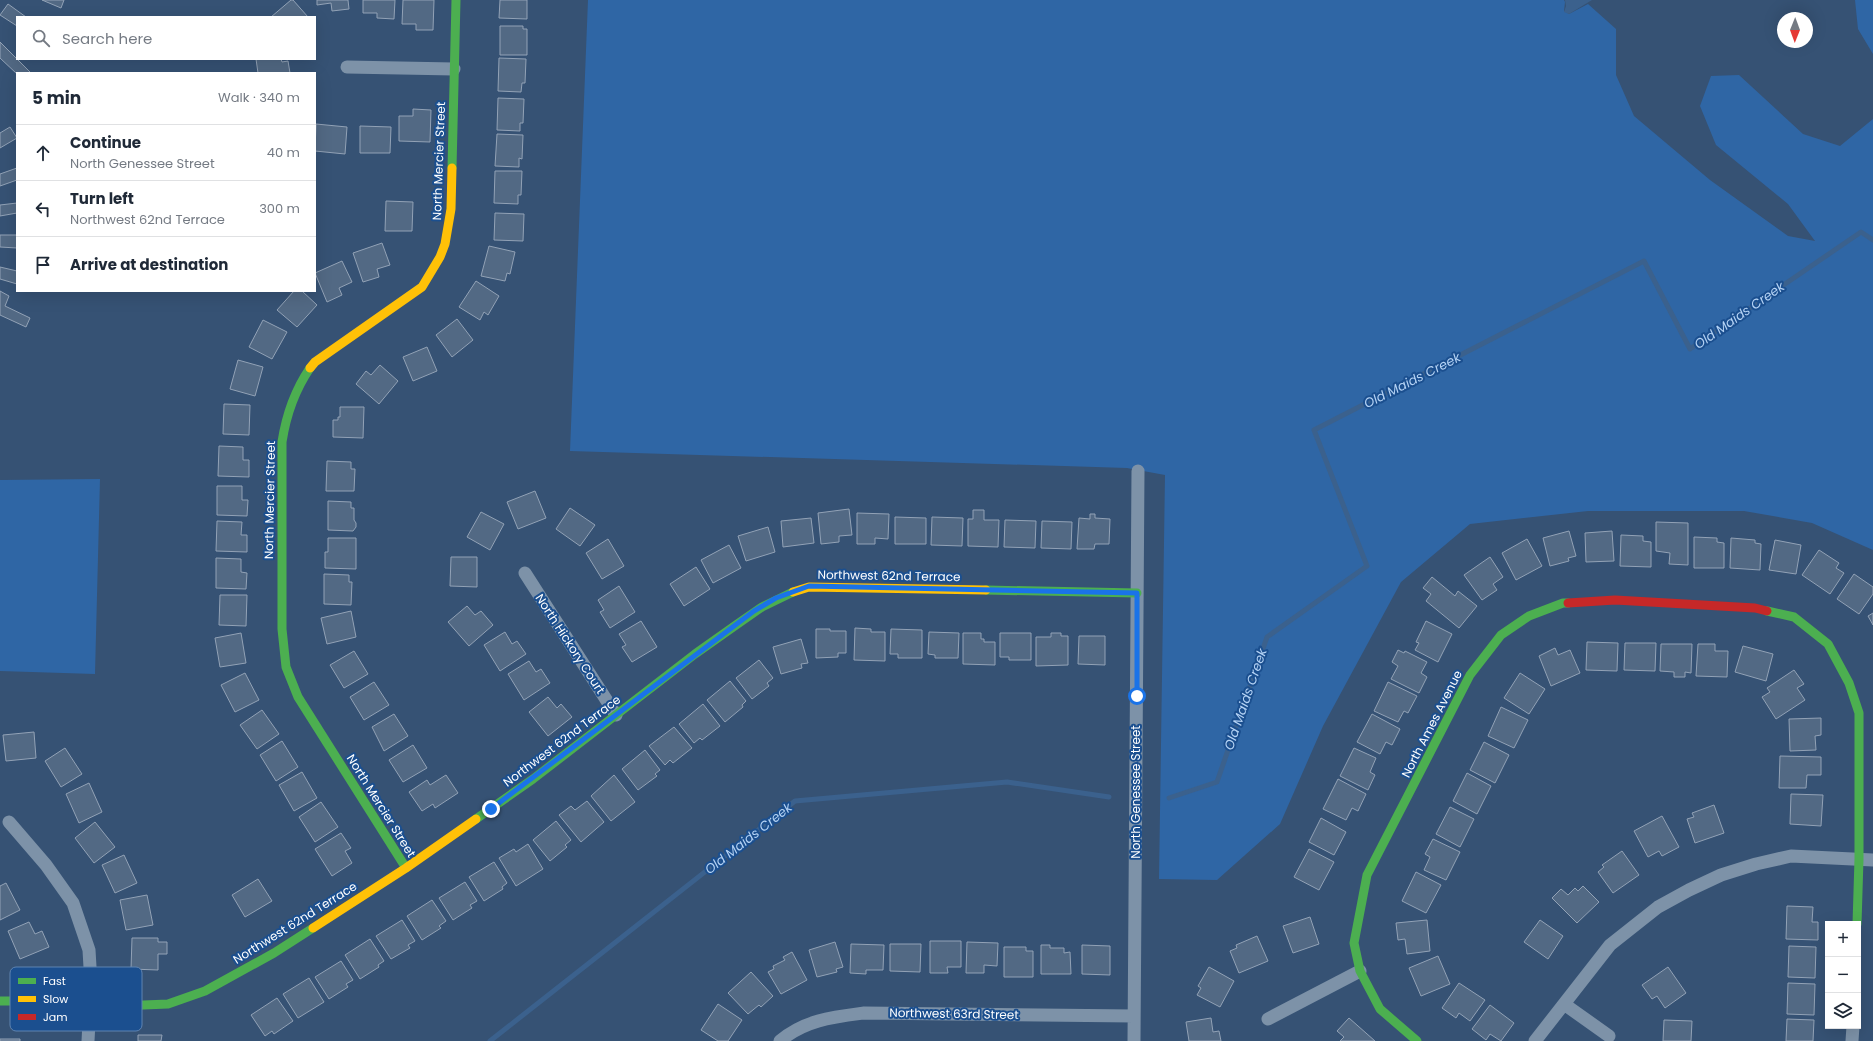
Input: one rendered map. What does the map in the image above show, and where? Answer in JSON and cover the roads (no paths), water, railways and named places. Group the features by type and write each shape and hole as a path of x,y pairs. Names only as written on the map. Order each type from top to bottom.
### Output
{"street":[{"name":"North Mercier Street","path":"406,868 298,697 286,667 282,636 281,594 282,442 285,424 300,383 315,362 422,287 440,258 445,244 451,209 456,0"},
{"path":"347,67 454,70"},
{"name":"North Genessee Street","path":"1134,1041 1138,471"},
{"name":"North Hickory Court","path":"525,573 616,715"},
{"name":"Northwest 62nd Terrace","path":"142,1005 168,1004 205,991 274,953 406,868 527,783 754,611 776,598 809,586 1137,593"},
{"name":"North Ames Avenue","path":"1360,971 1354,943 1356,921 1368,875 1470,675 1501,635 1529,616 1563,603 1615,600 1755,608 1794,617 1828,644 1849,682 1859,713 1859,859"},
{"path":"9,822 46,865 73,903 89,950 90,967"},
{"path":"1535,1041 1610,945 1629,928 1658,908 1689,890 1728,873 1756,864 1791,856 1873,860"},
{"path":"1857,921 1859,859"},
{"path":"1268,1019 1360,971 1380,1009 1417,1041"},
{"name":"Northwest 62nd Terrace","path":"0,1000 10,1000"},
{"path":"1564,1004 1609,1036"},
{"name":"Northwest 63rd Street","path":"780,1041 787,1035 822,1018 864,1012 1134,1016"},
{"path":"1852,1029 1852,1041"},
{"path":"88,1041 89,1031"}],"waterway":[{"name":"Old Maids Creek","path":"1169,798 1217,782 1267,637 1367,566 1314,430 1644,261 1690,349 1861,232 1873,240"},
{"name":"Old Maids Creek","path":"490,1041 795,801 1007,782 1109,797"}]}
